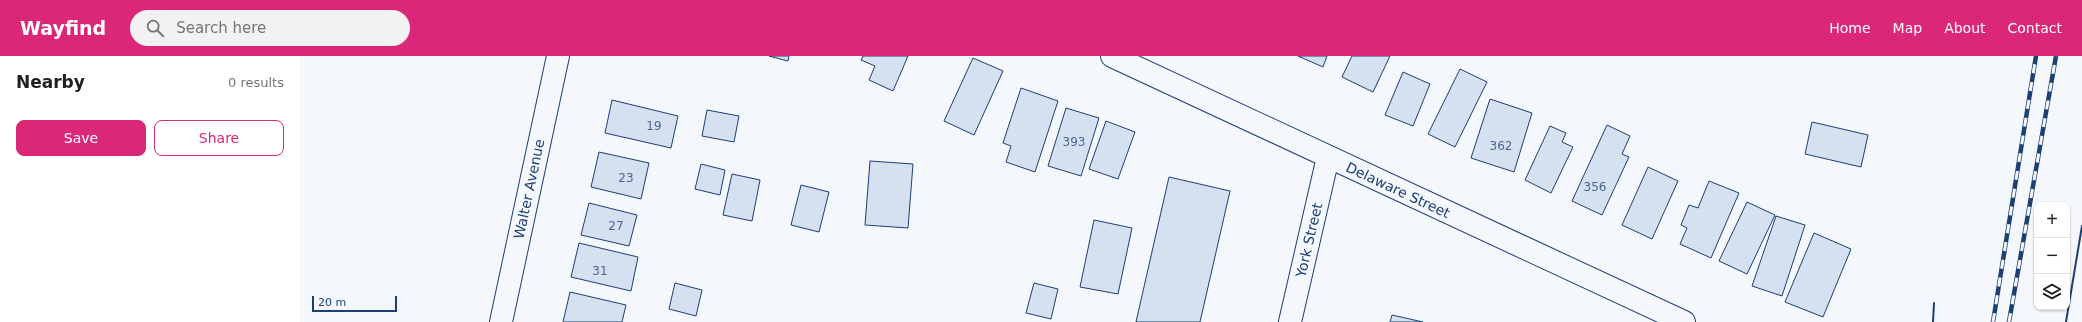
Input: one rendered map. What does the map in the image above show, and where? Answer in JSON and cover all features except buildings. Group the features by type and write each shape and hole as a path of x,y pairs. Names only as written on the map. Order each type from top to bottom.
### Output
{"main road":[{"name":"Walter Avenue","path":"501,322 558,56"},
{"name":"Delaware Street","path":"1112,56 1684,322"},
{"name":"York Street","path":"1290,322 1328,157"}],"railway":[{"path":"1993,322 2036,56"},
{"path":"2009,322 2056,56"}],"wall":[{"path":"2066,322 2082,226"},
{"path":"1933,322 1934,303"}]}
